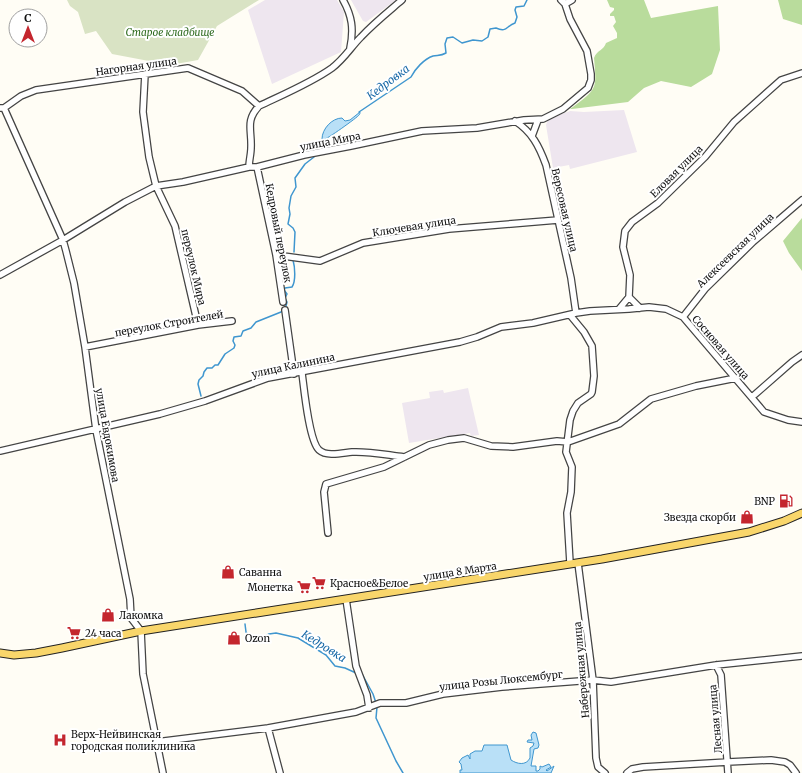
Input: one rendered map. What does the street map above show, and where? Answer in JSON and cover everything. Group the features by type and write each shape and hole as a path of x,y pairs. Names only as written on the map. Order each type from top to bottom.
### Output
{"main road":[{"name":"улица 8 Марта","path":"0,653 14,655 36,653 141,631 570,563 578,563 749,532 784,521 802,513"}],"street":[{"path":"343,0 350,15 353,28 350,49"},
{"path":"248,167 252,147 250,121 253,112 259,106 332,68 377,20 402,0"},
{"name":"улица Мира","path":"0,274 64,240 125,202 156,186 183,182 248,167 257,167 304,155 357,145 422,130 482,127 515,121 543,119 563,109 576,99 588,88 591,80 587,51 563,2 572,0"},
{"name":"Нагорная улица","path":"2,108 21,96 36,90 188,68 242,91 259,106"},
{"name":"Еловая улица","path":"629,297 630,275 623,247 625,231 632,222 658,203 705,157 734,122 781,80 802,73"},
{"name":"переулок Мира","path":"145,74 143,112 149,157 156,186 176,226 198,325"},
{"name":"улица Евдокимова","path":"2,108 64,240 86,347 96,430 122,556 130,599 131,618 141,631 143,674 163,773"},
{"path":"532,136 538,120"},
{"name":"Вересовая улица","path":"515,121 532,136 543,156 546,165 572,278 576,313"},
{"name":"Кедровый переулок","path":"257,167 276,255 283,302"},
{"name":"Алексеевская улица","path":"683,317 705,289 753,242 802,200"},
{"name":"Ключевая улица","path":"276,255 320,261 363,243 449,228 558,220"},
{"path":"619,309 629,297 640,308"},
{"name":"Сосновая улица","path":"570,315 605,309 649,307 666,309 683,317 764,412 788,420 802,422"},
{"path":"285,310 294,374"},
{"path":"570,315 591,342 593,350 594,376 591,394 581,400 573,411 570,420 566,452 572,467 571,492 567,513 570,563"},
{"name":"улица Калинина","path":"0,451 160,414 224,394 268,378 302,373 389,354 460,342 501,327 533,323 570,315"},
{"name":"переулок Строителей","path":"86,347 198,325 232,321"},
{"path":"752,397 802,355"},
{"path":"302,373 312,435 316,447 320,451 325,453 360,452 405,457"},
{"path":"328,533 324,492 326,484 384,467 433,443 464,438 491,446 501,447 529,446 557,441 568,442 619,424 651,399 696,386 736,378"},
{"name":"Набережная улица","path":"578,563 593,680 596,758 598,767 605,773"},
{"path":"346,599 356,666 367,695 373,706"},
{"name":"улица Розы Люксембург","path":"156,742 268,728 356,712 373,706 406,703 452,692 593,680 611,682 716,665 802,656"},
{"name":"Лесная улица","path":"716,665 721,675 728,773"},
{"path":"268,728 280,773"},
{"path":"627,773 643,767 728,762 780,761 790,765 796,773"}],"shaded area":[{"path":"265,0 337,0 344,12 341,52 272,84 248,10"},
{"path":"351,0 396,0 366,22 363,21"},
{"path":"624,110 637,152 570,169 569,165 553,168 546,125 548,119 570,111 584,112"},
{"path":"468,388 479,435 471,436 470,433 409,443 402,403 430,398 429,392 443,390 444,393"}],"green space":[{"name":"Старое кладбище","path":"67,0 259,0 217,26 198,60 170,65 112,54 96,31 85,34 78,12 70,6"},
{"path":"607,0 644,0 651,18 718,6 720,50 712,74 691,87 661,81 644,88 628,102 570,109 586,97 593,88 595,83 595,55 604,47 606,43 617,38 617,33 613,26 616,22 614,16 610,16 614,8 610,7"},
{"path":"778,0 802,0 802,25 783,19"},
{"path":"802,218 802,271 789,253 783,241"}],"water":[{"path":"360,112 357,117 342,128 325,139 322,139 322,135 331,122 338,118 342,118 345,121 350,120"},
{"path":"533,732 536,733 539,745 538,748 534,749 531,766 536,766 536,771 538,771 540,766 542,767 549,764 551,767 546,770 547,771 554,766 551,773 460,773 460,770 462,770 459,762 462,758 468,755 470,759 470,754 475,751 482,751 484,745 507,745 511,760 519,763 528,761 530,758 530,748 534,743 527,742 528,740 532,740 531,735"}],"waterway":[{"name":"Кедровка","path":"359,112 411,77 426,59 446,53 445,44 447,38 453,37 462,43 473,40 482,41 488,37 490,29 496,28 502,30 515,23 517,17 515,10 516,7 524,6 527,0"},
{"name":"Кедровка","path":"319,147 322,145 324,140"},
{"name":"Кедровка","path":"294,252 295,232 288,224 291,196 296,187 295,178 305,164 314,157"},
{"name":"Кедровка","path":"201,396 198,384 199,380 207,368 212,368 215,365 218,365 225,354 234,348 234,337 241,336 243,331 251,328 256,322 281,312 286,306 287,302 285,298 287,294 284,290 285,288 292,287 294,281 295,274 293,260"},
{"name":"Кедровка","path":"245,624 246,632 251,639 258,640 269,634 276,633 298,638 326,655 335,666 345,668 356,673"},
{"name":"Кедровка","path":"362,674 373,694 376,703"},
{"name":"Кедровка","path":"377,707 376,718 403,773"}],"place":[{"name":"BNP","path":"786,501"},
{"name":"Звезда скорби","path":"747,517"},
{"name":"Саванна","path":"228,572"},
{"name":"Красное&Белое","path":"319,583"},
{"name":"Монетка","path":"304,587"},
{"name":"Лакомка","path":"108,615"},
{"name":"24 часа","path":"74,633"},
{"name":"Ozon","path":"234,638"},
{"name":"Верх-Нейвинская городская поликлиника","path":"60,740"}]}
